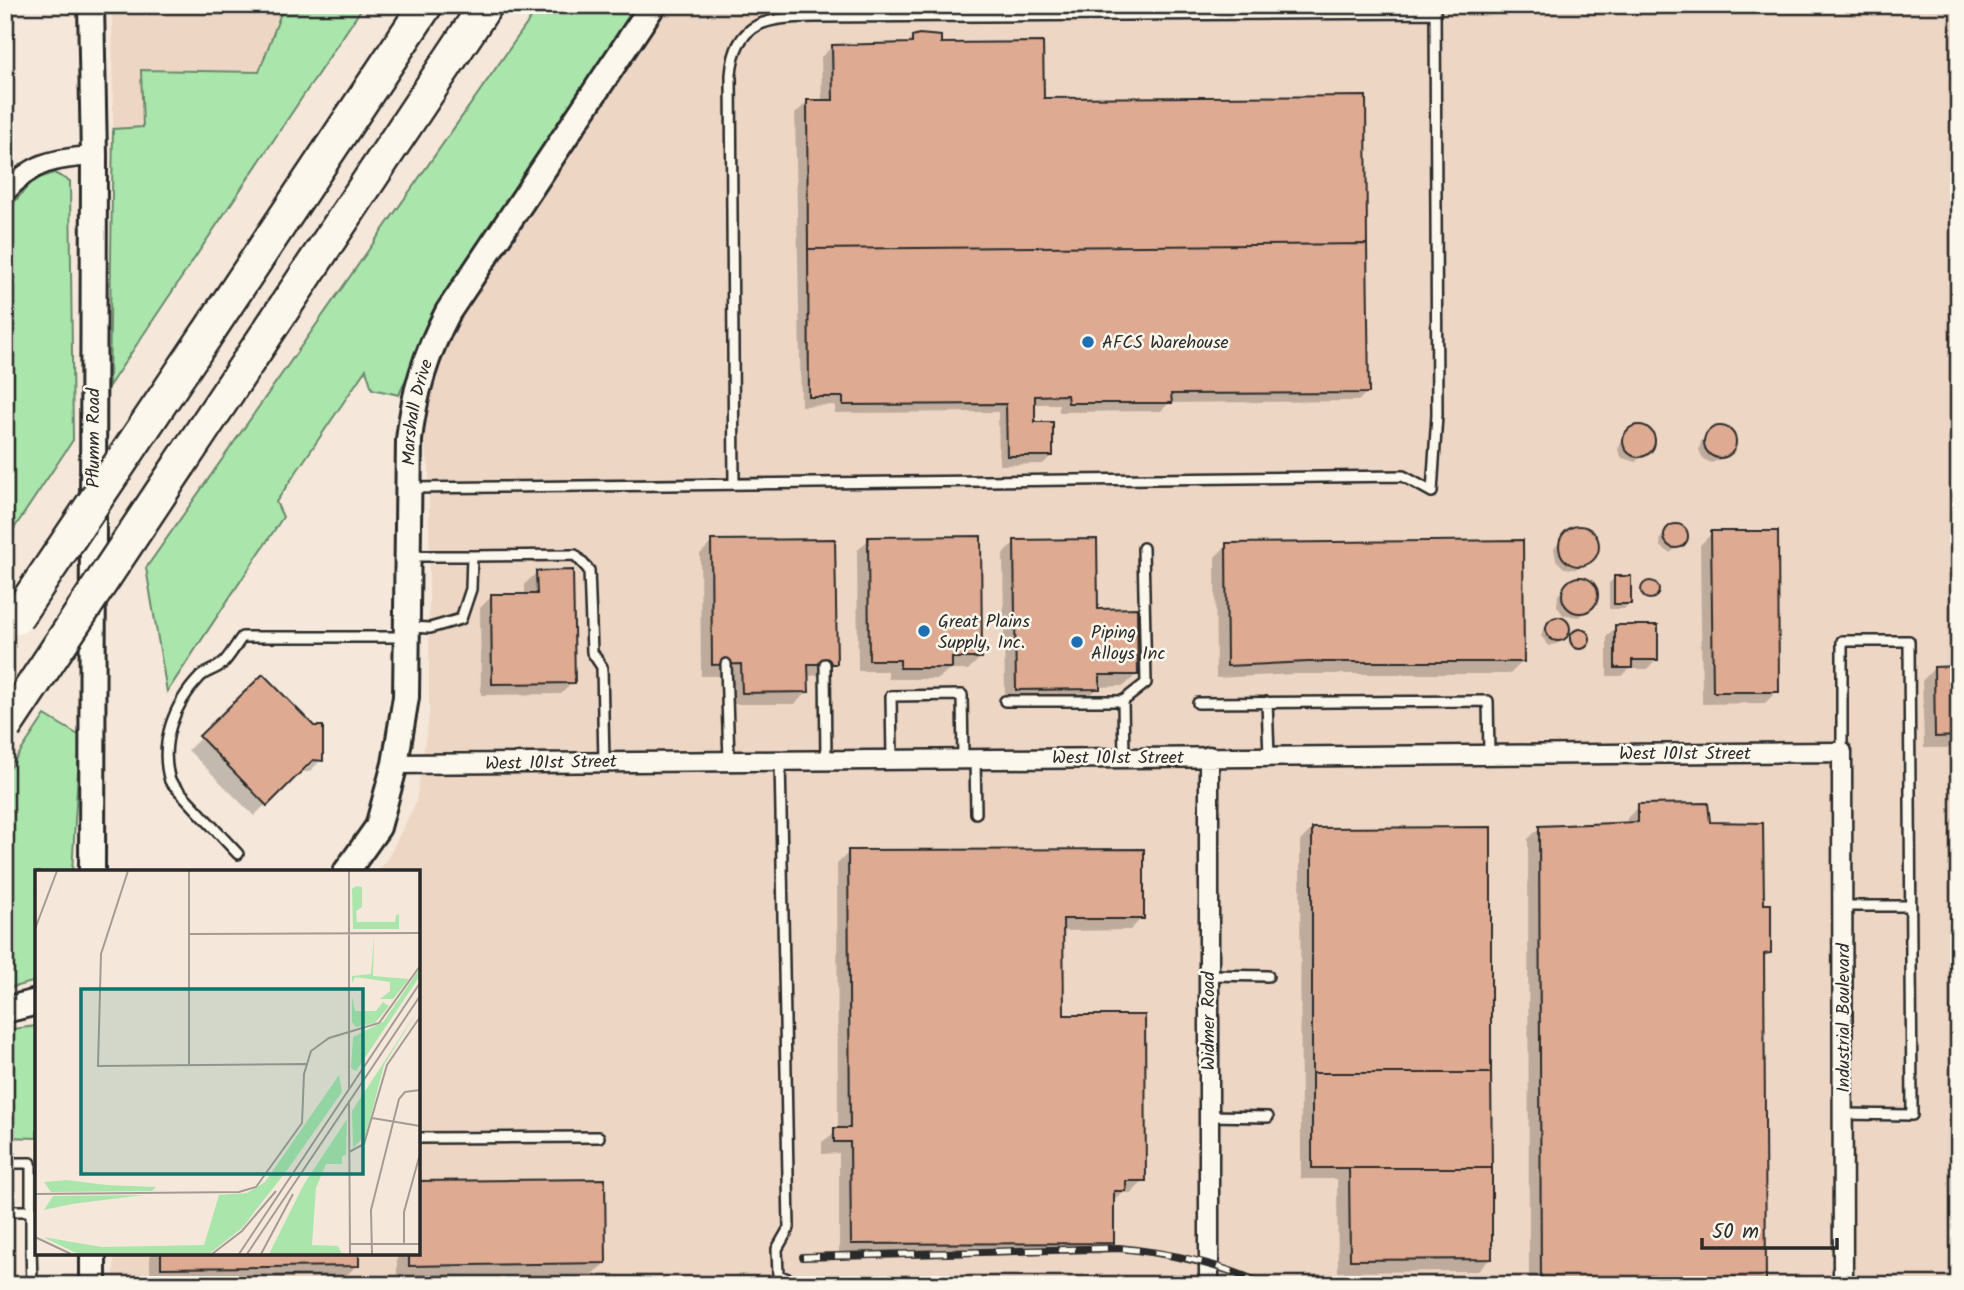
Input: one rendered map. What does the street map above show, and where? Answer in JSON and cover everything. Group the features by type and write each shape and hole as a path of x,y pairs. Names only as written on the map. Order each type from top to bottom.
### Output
{"highway":[{"path":"380,74 414,5"},
{"path":"10,626 426,5"},
{"path":"5,727 486,5"},
{"path":"461,43 495,5"}],"street":[{"name":"Pflumm Road","path":"91,5 94,156 92,870"},
{"name":"Marshall Drive","path":"347,870 378,827 395,764 407,696 407,556 412,410 419,378 431,344 448,312 653,5"},
{"path":"5,193 35,166 54,159 94,156"},
{"name":"West 101st Street","path":"395,764 1842,752"},
{"name":"Industrial Boulevard","path":"1842,752 1843,1285"},
{"name":"Widmer Road","path":"1209,756 1209,1285"},
{"path":"5,1010 35,1002"},
{"path":"93,1255 93,1285"}],"lane":[{"path":"817,5 817,17"},
{"path":"409,488 1404,476 1432,492 1437,415 1435,9 817,17 776,18 758,23 739,42 732,60 734,484"},
{"path":"1005,701 1123,701 1146,683 1143,548"},
{"path":"407,556 575,555 589,570 592,652 602,667 604,762"},
{"path":"238,854 170,781 165,766 167,742 172,720 184,697 202,675 222,664 242,637 407,632 461,619 471,589 472,556"},
{"path":"1842,752 1842,641 1909,641 1912,1115 1843,1114"},
{"path":"726,664 729,761"},
{"path":"825,664 826,760"},
{"path":"892,759 891,696 962,695 976,813"},
{"path":"1123,701 1124,757"},
{"path":"1198,703 1488,701 1489,754"},
{"path":"1267,702 1269,756"},
{"path":"780,760 789,1228 777,1250 777,1262 778,1275 810,1285"},
{"path":"1842,906 1910,906"},
{"path":"1208,975 1268,976"},
{"path":"1208,1116 1268,1117"},
{"path":"420,1138 599,1136"},
{"path":"5,1163 31,1163 34,1247 32,1285"},
{"path":"5,1211 31,1211"}],"path":[{"path":"9,1260 9,1278"}],"shaded area":[{"path":"112,5 284,5 259,72 142,70 143,127 113,129"},
{"path":"666,5 1959,5 1959,1285 114,1285 114,1255 420,1255 420,870 378,870 389,856 416,802 429,715 429,467 423,441 428,392 436,359 451,329"}],"green space":[{"path":"284,5 364,5 109,386 113,129 143,127 141,70 259,72"},
{"path":"540,5 637,5 437,306 399,395 372,389 366,369 276,502 283,517 167,692 146,568"},
{"path":"54,173 70,181 73,440 5,542 5,213 33,180"},
{"path":"45,715 80,736 72,870 35,870 35,982 5,989 5,775"},
{"path":"35,1026 35,1138 5,1137 5,1030"}],"building":[{"path":"912,36 941,36 941,43 1043,42 1044,98 1366,96 1367,244 808,249 807,100 833,100 832,45 912,43"},
{"name":"AFCS Warehouse","path":"1367,244 1369,393 1171,394 1172,403 1068,403 1067,395 1035,396 1035,422 1053,422 1053,456 1007,456 1006,404 843,405 843,397 809,397 808,249"},
{"path":"1639,425 1650,430 1655,441 1650,452 1639,457 1628,452 1623,441 1628,430"},
{"path":"1720,426 1731,431 1736,442 1731,453 1720,458 1709,453 1704,442 1709,431"},
{"path":"1676,524 1687,531 1688,536 1681,547 1676,548 1665,541 1664,536 1671,525"},
{"path":"1579,526 1593,532 1599,546 1593,560 1579,566 1565,560 1559,546 1565,532"},
{"path":"1711,531 1778,531 1779,692 1713,692"},
{"path":"981,536 982,658 952,658 952,668 900,668 900,660 869,660 868,537"},
{"path":"835,539 837,664 808,664 809,692 742,693 741,664 712,665 711,540"},
{"name":"Piping Alloys Inc","path":"1097,539 1098,609 1137,608 1138,675 1100,675 1100,689 1016,690 1014,540"},
{"path":"1523,540 1524,662 1308,662 1227,666 1226,543"},
{"path":"573,570 575,683 492,684 491,594 537,594 536,571"},
{"path":"1614,576 1631,576 1631,604 1614,604"},
{"path":"1580,577 1593,582 1598,595 1593,608 1580,613 1567,608 1562,595 1567,582"},
{"path":"1646,581 1654,581 1659,590 1657,597 1646,599 1641,594 1641,586"},
{"path":"1558,617 1567,620 1570,629 1567,638 1558,641 1549,638 1546,629 1549,620"},
{"path":"1615,625 1658,625 1658,660 1632,660 1632,668 1615,668"},
{"path":"1576,629 1584,629 1590,639 1584,649 1576,649 1570,643 1570,635"},
{"path":"1959,666 1959,736 1935,737 1934,667"},
{"path":"263,674 314,726 323,726 323,761 313,760 267,806 199,736"},
{"path":"1708,803 1710,822 1763,823 1764,904 1771,904 1771,953 1764,954 1766,1285 1541,1285 1539,826 1638,822 1638,804"},
{"path":"1491,827 1491,1073 1312,1073 1312,828"},
{"path":"1144,849 1144,919 1063,919 1064,1015 1145,1015 1146,1181 1126,1181 1126,1191 1114,1191 1114,1243 851,1244 850,1142 834,1142 834,1128 850,1128 848,850"},
{"path":"1312,1073 1491,1073 1492,1168 1312,1168"},
{"path":"1349,1168 1492,1168 1492,1259 1350,1260"},
{"path":"605,1179 606,1263 409,1266 409,1255 420,1255 420,1181"},
{"path":"161,1255 359,1255 359,1266 161,1268"}],"railway":[{"path":"803,1257 1119,1248 1194,1260 1265,1285"}],"place":[{"name":"AFCS Warehouse","path":"1088,342"},
{"name":"Great Plains Supply, Inc.","path":"924,631"},
{"name":"Piping Alloys Inc","path":"1077,642"}]}
